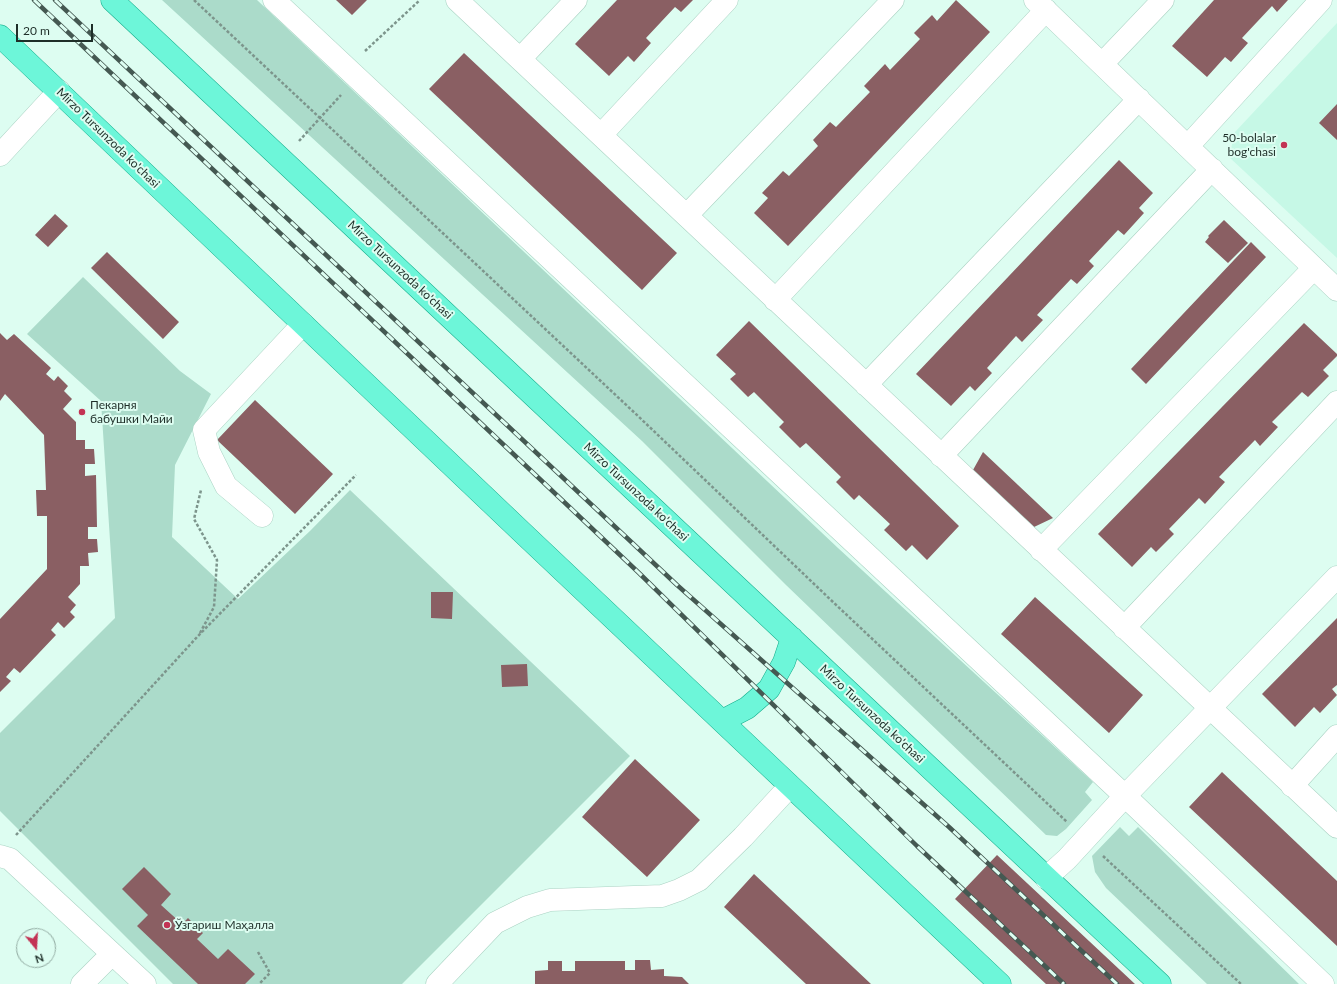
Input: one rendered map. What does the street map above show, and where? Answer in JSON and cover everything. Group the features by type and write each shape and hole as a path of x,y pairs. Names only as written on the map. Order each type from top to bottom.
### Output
{"main road":[{"name":"Mirzo Tursunzoda ko'chasi","path":"112,0 1160,984"},
{"name":"Mirzo Tursunzoda ko'chasi","path":"0,36 1000,984"},
{"path":"722,721 747,708 769,689 784,662 792,638"}],"street":[{"path":"274,0 1125,796 1323,984"},
{"path":"457,0 1337,828"},
{"path":"520,59 576,0"},
{"path":"601,135 727,0"},
{"path":"687,215 892,0"},
{"path":"1102,64 1163,0"},
{"path":"1188,146 1321,0"},
{"path":"775,300 1040,5 1337,290"},
{"path":"0,155 59,91"},
{"path":"866,385 1139,99"},
{"path":"941,456 1212,169"},
{"path":"1041,550 1314,268"},
{"path":"262,516 226,486 209,452 204,430 303,324"},
{"path":"1124,628 1337,402"},
{"path":"1046,878 1067,859 1125,796 1337,577"},
{"path":"1292,786 1337,736"},
{"path":"437,984 494,923 527,907 550,900 662,896 680,890 699,880 743,837 790,786"},
{"path":"0,856 10,859 145,984"},
{"path":"82,984 112,954"}],"path":[{"path":"194,0 1241,984"},
{"path":"16,835 198,636 356,475"},
{"path":"198,636 214,607 217,560 194,519 201,489"},
{"path":"258,952 270,972 259,984"}],"shaded area":[{"path":"162,0 257,0 838,548 1093,782 1085,792 1092,800 1066,829 1057,836 1046,835 786,585 642,441"},
{"name":"50-bolalar bog'chasi","path":"1337,23 1337,258 1229,157 1235,132"},
{"path":"83,277 180,371 211,394 175,465 172,537 238,599 311,530 350,490 630,756 402,984 173,984 0,811 0,733 115,618 101,401 27,334"},
{"path":"1120,827 1129,836 1138,827 1299,984 1207,984 1106,888 1095,872 1092,856"}],"building":[{"path":"336,0 367,0 352,15"},
{"path":"617,0 693,0 681,12 675,7 646,38 651,43 634,62 628,56 609,76 575,44"},
{"path":"956,0 990,32 788,246 754,213 768,198 762,193 783,171 789,176 818,146 813,140 830,122 836,127 870,92 864,86 885,64 890,70 920,39 914,33 932,15 937,21"},
{"path":"1214,0 1288,0 1277,12 1272,6 1242,38 1248,43 1231,62 1225,57 1207,77 1172,46"},
{"path":"464,53 677,253 642,290 429,89"},
{"path":"1337,104 1337,140 1319,123"},
{"path":"1119,160 1153,193 1139,208 1144,213 1124,235 1118,230 1089,261 1094,266 1077,284 1071,279 1037,315 1043,320 1022,342 1016,336 987,368 992,373 975,391 970,386 951,406 916,374"},
{"path":"55,214 68,226 48,247 35,235"},
{"path":"1224,220 1248,243 1228,263 1205,242 1209,237 1208,236"},
{"path":"1251,242 1266,257 1146,384 1131,369"},
{"path":"107,252 179,322 163,339 91,268"},
{"path":"749,321 959,526 927,560 912,545 906,551 884,530 890,524 859,495 854,500 836,482 841,477 806,443 800,448 779,427 784,422 754,392 748,397 730,379 736,374 716,355"},
{"path":"1304,323 1337,354 1337,356 1323,370 1329,376 1308,397 1302,392 1272,422 1278,427 1260,446 1255,440 1219,477 1225,482 1205,504 1199,498 1169,529 1174,534 1156,552 1151,547 1132,567 1098,534"},
{"path":"0,333 7,340 14,334 51,368 46,374 54,381 58,376 68,386 64,391 72,399 63,409 76,422 76,440 85,440 85,449 94,449 95,464 85,464 85,476 96,475 97,527 88,527 88,539 97,539 98,552 88,553 89,566 80,566 80,584 68,597 76,605 70,612 75,617 64,628 58,622 51,630 56,635 20,673 14,668 6,677 11,681 0,692 0,619 47,569 47,516 37,516 36,490 46,490 44,435 5,394 0,401"},
{"path":"255,400 333,474 295,514 217,440"},
{"path":"983,452 1053,518 1034,527 973,470"},
{"path":"431,592 453,592 452,619 431,618"},
{"path":"1035,597 1143,695 1109,733 1001,634"},
{"path":"1337,618 1337,685 1332,689 1337,695 1320,713 1314,707 1295,727 1262,694"},
{"path":"527,664 528,686 502,687 501,665"},
{"path":"635,759 700,820 647,877 582,817"},
{"path":"1222,772 1337,881 1337,946 1189,807"},
{"path":"997,855 1135,984 1046,984 955,899"},
{"name":"Ўзгариш Маҳалла","path":"144,867 171,894 161,905 182,924 188,918 203,933 197,939 218,959 228,949 255,974 245,984 198,984 137,926 148,915 122,889"},
{"path":"754,874 871,984 806,984 724,907"},
{"path":"635,960 650,960 651,970 664,969 664,976 682,977 689,984 535,984 535,971 548,970 548,961 562,961 562,971 575,971 575,961 625,961 625,970 635,970"}],"railway":[{"path":"34,0 638,572 917,846 1064,984"},
{"path":"55,0 677,585 949,827 1117,984"}],"place":[{"name":"50-bolalar bog'chasi","path":"1284,145"},
{"name":"Пекарня бабушки Майи","path":"82,412"},
{"name":"Ўзгариш Маҳалла","path":"167,925"}]}
